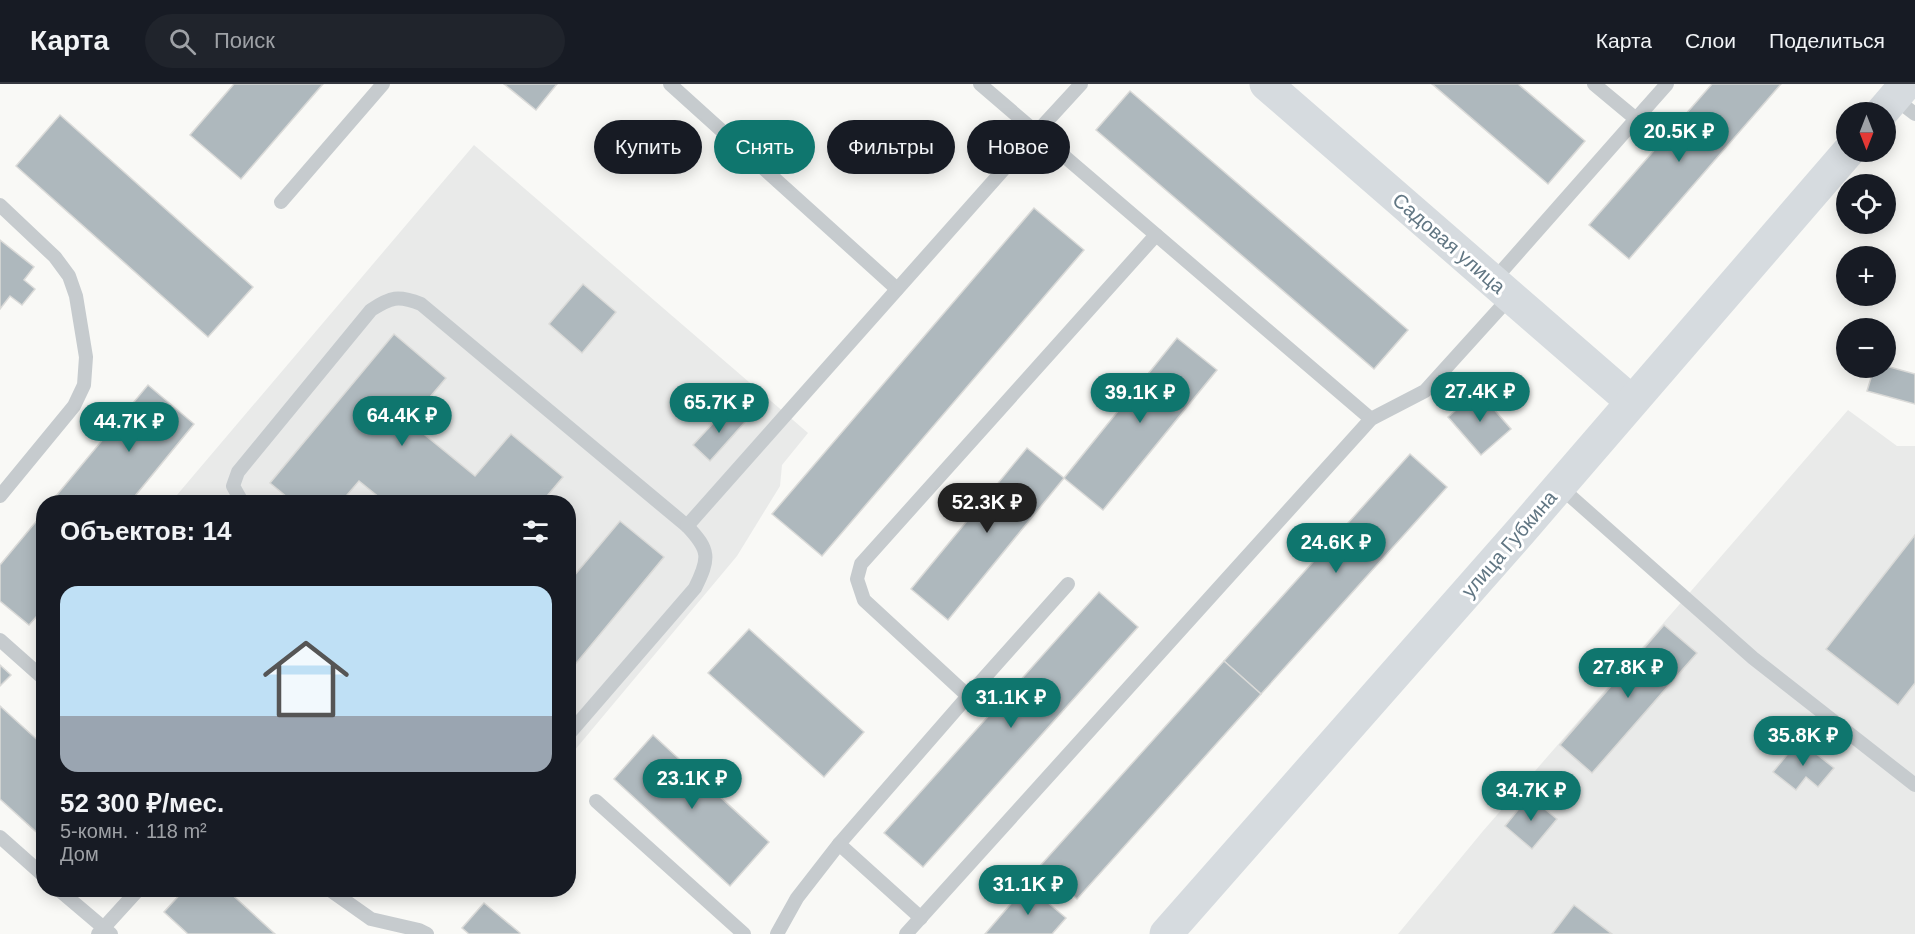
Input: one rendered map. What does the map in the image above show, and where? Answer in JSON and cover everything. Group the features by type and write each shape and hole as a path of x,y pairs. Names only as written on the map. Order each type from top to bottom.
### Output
{"main road":[{"name":"Садовая улица","path":"1266,84 1632,401"},
{"name":"улица Губкина","path":"1166,934 1839,162"}],"lane":[{"path":"281,202 383,84"},
{"path":"670,84 897,289"},
{"path":"980,84 1020,120"},
{"path":"1047,120 1081,84"},
{"path":"1594,84 1636,119"},
{"path":"906,934 1371,419 1425,391 1636,119 1667,84"},
{"path":"1070,163 1371,419"},
{"path":"687,526 999,174"},
{"path":"0,205 55,257 69,276 76,296 86,357 84,385 74,406 0,496"},
{"path":"968,696 864,600 857,579 861,564 1156,235"},
{"path":"238,495 233,486 238,472 371,310 387,300 406,299 421,304 702,541 706,556 704,570 695,588 576,726"},
{"path":"1559,486 1754,658 1915,785"},
{"path":"777,934 797,898 839,844 1068,584"},
{"path":"0,640 36,673"},
{"path":"596,801 744,934"},
{"path":"0,837 36,869"},
{"path":"839,844 921,918"},
{"path":"66,897 104,932 132,897"},
{"path":"340,897 370,919 428,934"}],"shaded area":[{"path":"474,145 808,433 782,465 780,486 737,556 576,749 576,495 177,495"},
{"path":"1848,410 1897,446 1915,446 1915,934 1398,934 1483,831"}],"building":[{"path":"234,84 323,84 241,179 190,135"},
{"path":"504,84 557,84 536,110"},
{"path":"1432,84 1518,84 1585,141 1548,184"},
{"path":"1712,84 1781,84 1629,259 1589,225"},
{"path":"1130,91 1408,330 1374,369 1096,130"},
{"path":"60,115 253,287 208,337 16,166"},
{"path":"1034,208 1084,250 822,556 772,514"},
{"path":"0,240 34,267 24,280 35,289 22,305 10,296 0,309"},
{"path":"583,284 616,312 582,353 549,324"},
{"path":"394,334 446,378 409,422 475,476 511,434 563,477 548,495 376,495 359,481 347,495 285,495 270,483"},
{"path":"1177,338 1217,370 1103,510 1064,478"},
{"path":"1896,369 1915,374 1915,404 1867,391 1871,378 1896,378"},
{"path":"148,385 194,424 136,495 57,495"},
{"path":"1478,391 1511,429 1481,455 1448,417"},
{"path":"728,407 745,422 710,461 693,445"},
{"path":"1027,448 1064,478 948,620 911,589"},
{"path":"1410,454 1447,487 1261,694 1224,661"},
{"path":"620,521 664,557 576,663 576,573"},
{"path":"36,522 36,617 29,625 0,601 0,565"},
{"path":"1915,535 1915,683 1898,705 1826,649"},
{"path":"1099,592 1138,627 923,867 884,833"},
{"path":"1664,625 1697,653 1592,773 1560,745"},
{"path":"749,629 864,732 824,777 708,673"},
{"path":"1224,661 1261,694 1077,899 1040,866"},
{"path":"0,665 11,675 0,686"},
{"path":"0,706 36,739 36,832 0,799"},
{"path":"653,735 769,842 730,886 614,779"},
{"path":"1799,740 1834,768 1818,787 1806,777 1796,790 1773,772"},
{"path":"1529,796 1557,819 1532,849 1505,826"},
{"path":"1027,885 1066,918 1052,934 985,934"},
{"path":"178,897 235,897 275,934 188,934 164,912"},
{"path":"484,903 520,933 469,934 462,928"},
{"path":"1574,905 1612,934 1552,934"}]}
